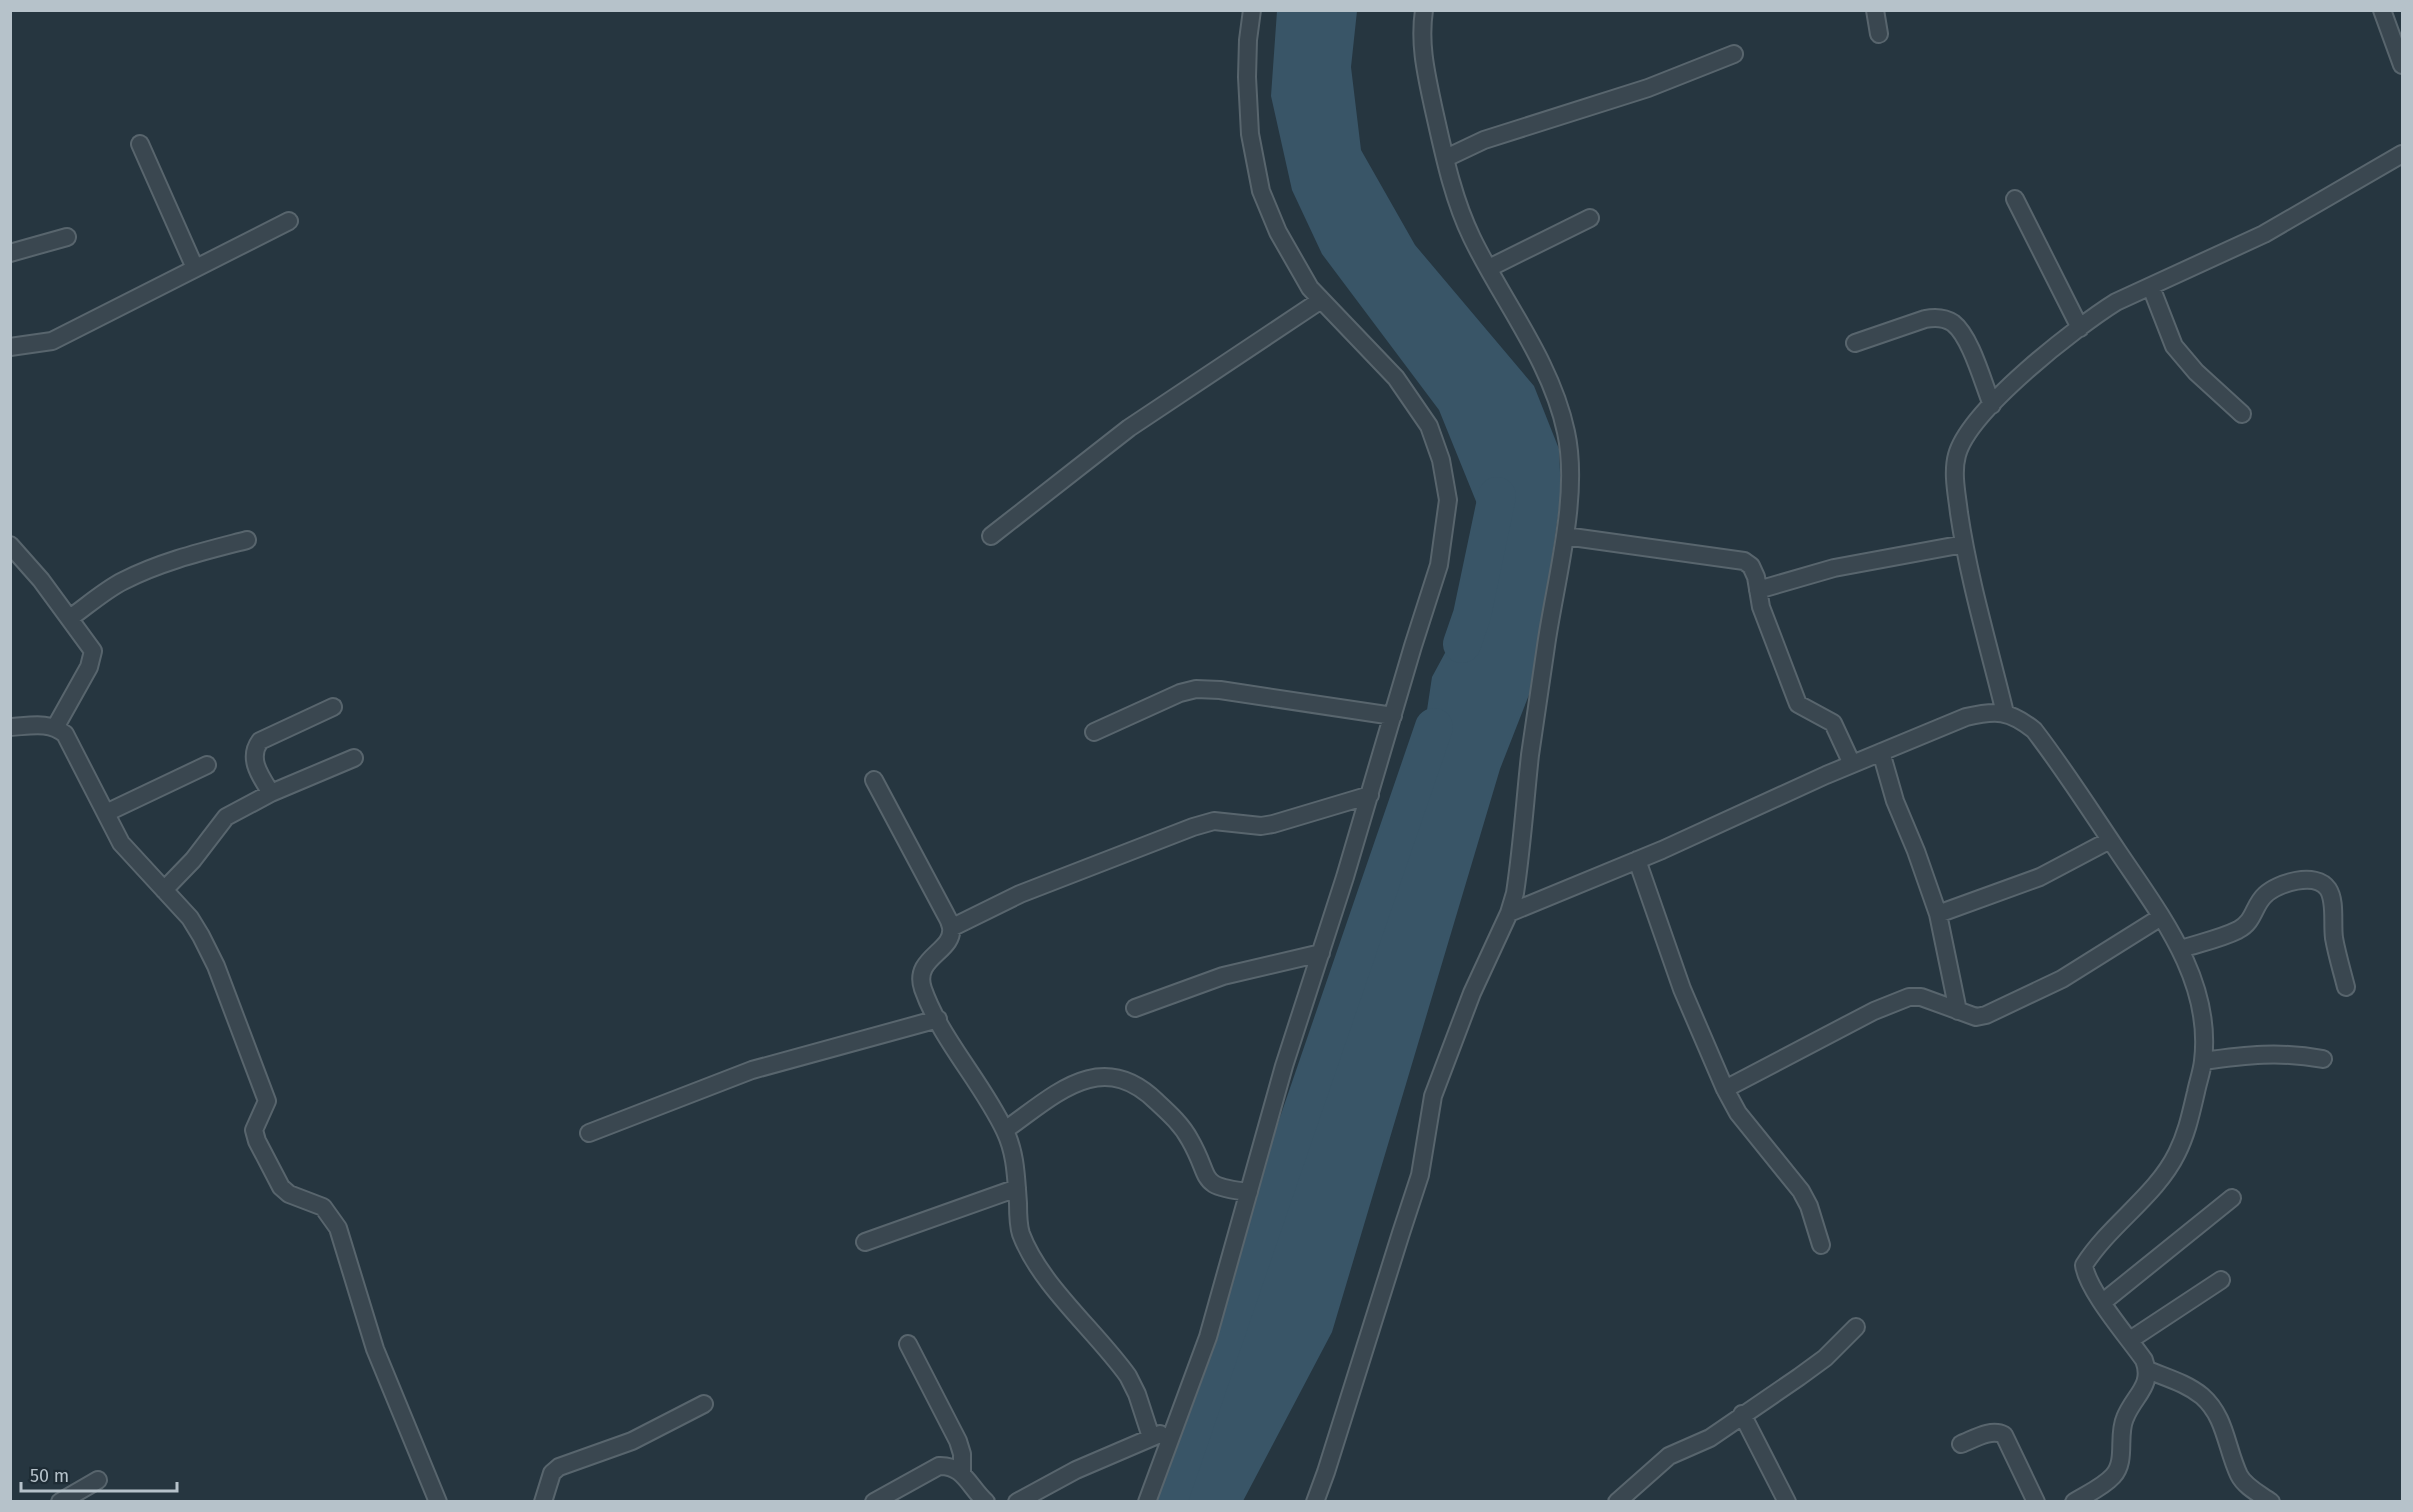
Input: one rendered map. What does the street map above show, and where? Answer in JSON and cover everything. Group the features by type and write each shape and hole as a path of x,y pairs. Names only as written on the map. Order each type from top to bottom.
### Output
{"street":[{"path":"1147,1502 1208,1337 1284,1066 1370,795 1439,565 1448,500 1446,480 1429,426 1413,399 1396,378 1321,300 1298,269 1278,232 1261,191 1250,134 1247,77 1252,10"},
{"path":"1315,1502 1414,1197 1433,1096 1472,993 1509,913 1515,892 1530,756 1565,537 1570,465 1560,408 1535,352 1488,268 1461,210 1446,158 1423,57 1421,36 1424,10"},
{"path":"1875,10 1879,34"},
{"path":"2382,10 2403,65"},
{"path":"1446,158 1484,140 1648,88 1734,54"},
{"path":"140,144 195,268"},
{"path":"2005,713 1964,544 1955,474 1959,447 1976,422 2016,378 2116,302 2264,234 2403,154"},
{"path":"2015,199 2080,328"},
{"path":"1488,268 1590,218"},
{"path":"10,347 52,341 289,221"},
{"path":"10,253 67,237"},
{"path":"2151,287 2174,346 2196,372 2242,414"},
{"path":"991,536 1129,428 1321,300"},
{"path":"1855,343 1925,319 1936,317 1951,322 1959,328 1967,342 1992,405"},
{"path":"1565,537 1744,561 1751,566 1756,577 1761,607 1798,704 1833,723 1852,764"},
{"path":"70,618 121,582 143,571 193,554 247,540"},
{"path":"1758,590 1845,565 1964,544"},
{"path":"10,545 41,580 93,651 93,658 56,726"},
{"path":"1094,732 1180,693 1196,689 1232,691 1393,716"},
{"path":"271,793 261,776 254,756 255,748 260,741 333,707"},
{"path":"1509,913 1966,717 1990,711 2005,713 2020,719 2034,730 2181,949 2190,969 2201,1008 2204,1042 2203,1061 2186,1132 2176,1154 2162,1176 2084,1265 2085,1275 2148,1370 2148,1379 2125,1417 2122,1428 2120,1466 2113,1477 2074,1502"},
{"path":"10,727 56,726 65,734 121,843 190,918 201,936 216,966 267,1101 254,1130 281,1187 289,1194 323,1207 338,1228 375,1349 438,1502"},
{"path":"1881,752 1895,801 1916,851 1938,914 1959,1011"},
{"path":"164,890 193,860 226,817 271,793 354,758"},
{"path":"106,813 207,765"},
{"path":"874,780 951,928 950,937 920,974 922,987 938,1019 1005,1130 1013,1150 1020,1231 1027,1246 1060,1294 1128,1376 1137,1394 1151,1437"},
{"path":"951,928 1020,894 1192,826 1214,821 1261,826 1274,824 1370,795"},
{"path":"1938,914 2040,877 2110,840"},
{"path":"1637,860 1682,989 1725,1089 1738,1113 1801,1191 1809,1206 1821,1245"},
{"path":"2181,949 2239,930 2254,915 2265,895 2274,888 2312,879 2327,888 2331,898 2335,941 2346,987"},
{"path":"1725,1089 1898,1000 1921,997 1976,1017 1986,1015 2043,990 2161,916"},
{"path":"1135,1008 1223,976 1321,953"},
{"path":"589,1132 752,1070 938,1019"},
{"path":"2203,1061 2260,1053 2283,1053 2323,1059"},
{"path":"1005,1130 1065,1087 1090,1078 1115,1077 1132,1082 1145,1090 1185,1130 1207,1178 1214,1186 1249,1192"},
{"path":"865,1242 1017,1188"},
{"path":"2103,1302 2232,1198"},
{"path":"2130,1340 2221,1280"},
{"path":"1617,1502 1669,1456 1710,1438 1825,1358 1856,1327"},
{"path":"908,1344 958,1441 962,1454 962,1472"},
{"path":"2148,1370 2186,1385 2203,1397 2221,1421 2239,1476 2271,1502"},
{"path":"543,1502 549,1478 559,1467 632,1441 704,1404"},
{"path":"1742,1414 1787,1502"},
{"path":"1017,1502 1076,1470 1174,1428"},
{"path":"1961,1444 1989,1433 1998,1432 2004,1435 2036,1502"},
{"path":"874,1502 939,1466 950,1466 962,1472 987,1502"},
{"path":"60,1502 98,1480"}],"water":[{"path":"1277,11 1357,11 1351,67 1361,150 1415,245 1534,386 1559,449 1561,495 1534,682 1500,769 1332,1332 1243,1501 1180,1502 1414,796 1432,677 1490,570 1484,521 1439,410 1322,254 1292,190 1271,96"}],"waterway":[{"path":"1462,644 1472,615 1497,496"},
{"path":"1168,1502 1434,727"}]}
